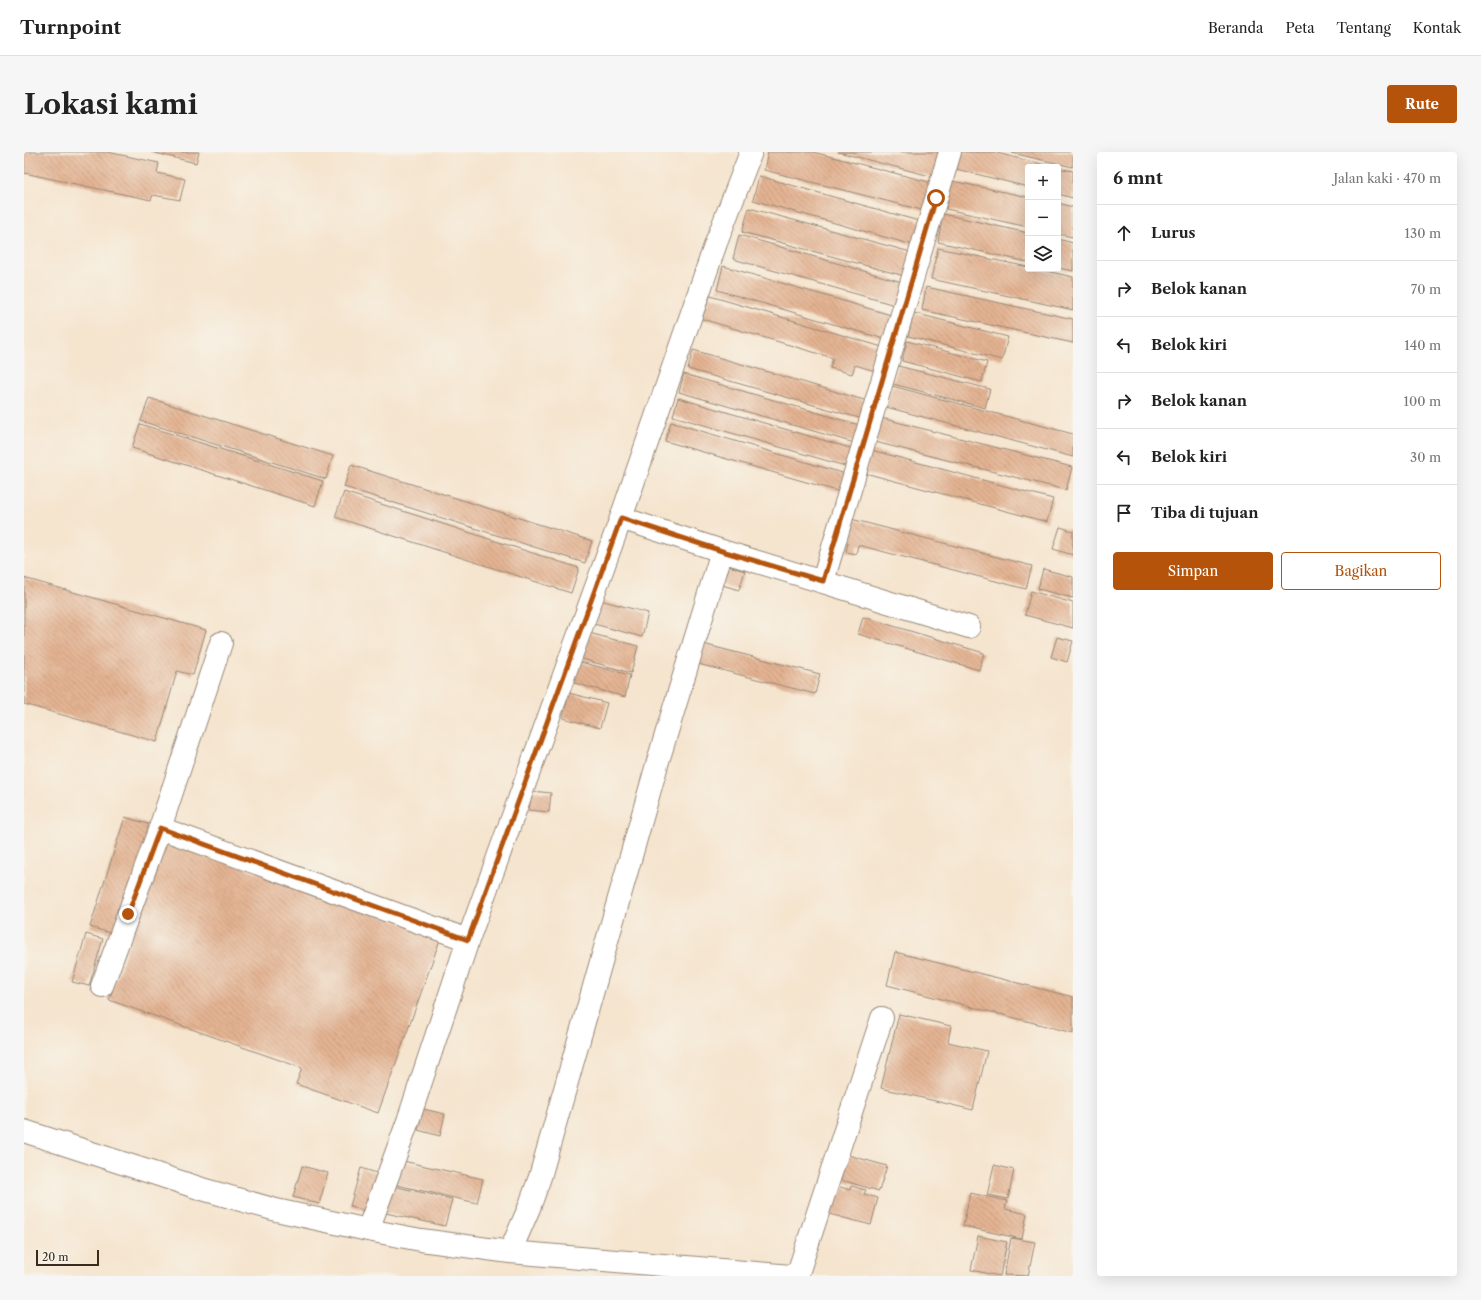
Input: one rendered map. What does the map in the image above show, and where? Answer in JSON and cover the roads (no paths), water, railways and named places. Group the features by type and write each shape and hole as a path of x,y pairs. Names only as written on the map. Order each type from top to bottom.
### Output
{"street":[{"path":"368,1230 408,1121 468,940 621,518 716,243 751,152"},
{"path":"823,581 950,152"},
{"path":"621,518 722,551 969,626"},
{"path":"510,1252 529,1208 540,1177 658,762 722,551"},
{"path":"102,986 160,828 221,643"},
{"path":"160,828 468,940"},
{"path":"797,1276 882,1018"},
{"path":"24,1131 202,1189 276,1210 368,1230 421,1240 510,1252 791,1276"}]}
